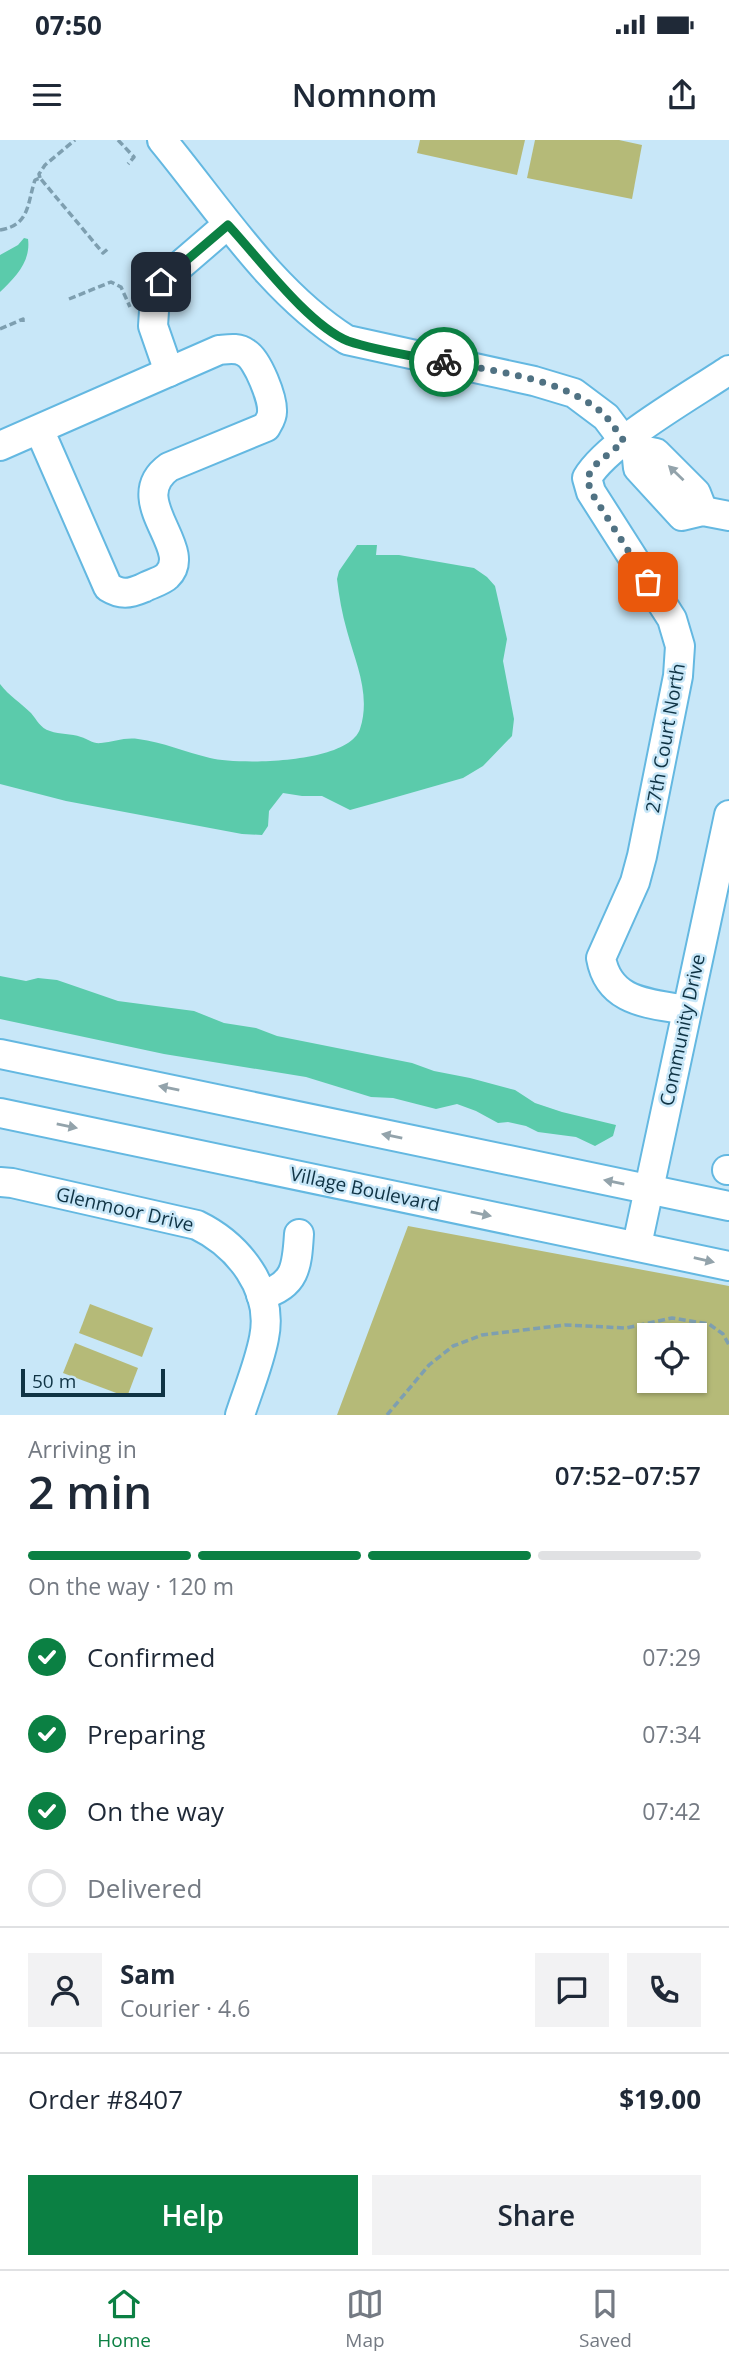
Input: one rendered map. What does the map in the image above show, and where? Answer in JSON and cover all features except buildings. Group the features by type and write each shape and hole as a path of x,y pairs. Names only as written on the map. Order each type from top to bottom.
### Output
{"street":[{"path":"162,140 228,225 321,324 347,340 512,375 573,393 606,417 630,445 656,453 716,514"},
{"path":"169,372 153,326 155,296 161,282 228,225"},
{"path":"0,446 219,350 233,348 247,353 256,363 271,401 272,415 266,427 169,467 158,475 152,497 173,550 174,564 167,575 133,593 119,594 107,587 39,429"},
{"name":"27th Court North","path":"686,1010 633,999 610,982 603,971 601,958 635,882 642,856 680,661 680,646 672,619 591,492 587,478 594,466 630,445 729,370"},
{"name":"Community Drive","path":"637,1245 729,815"},
{"path":"0,1054 729,1206"},
{"name":"Village Boulevard","path":"0,1113 729,1266"},
{"name":"Glenmoor Drive","path":"0,1182 197,1225 233,1248 250,1270 261,1295 265,1336 240,1415"},
{"path":"261,1295 274,1292 286,1284 293,1274 298,1259 299,1234"}],"path":[{"path":"75,140 45,165 39,174 40,178 103,253 108,248"},
{"path":"118,140 134,157 128,164"},
{"path":"0,230 10,228 26,215 35,180 40,178"},
{"path":"69,299 111,282 121,287 132,312"},
{"path":"0,329 23,319 23,323"},
{"path":"387,1415 429,1365 453,1346 482,1335 565,1325 626,1328 672,1318 709,1324 723,1334 729,1345"}],"shaded area":[{"path":"420,140 525,140 517,175 417,153"},
{"path":"535,140 619,140 642,145 632,199 527,178"},
{"path":"24,238 28,239 25,261 0,292 0,255 18,245"},
{"path":"357,545 377,545 376,555 399,555 474,568 495,586 507,639 503,661 514,719 512,736 483,766 463,778 350,810 322,796 283,793 269,811 268,826 262,835 242,834 66,801 0,784 0,684 44,728 95,743 138,739 210,758 267,761 315,755 351,741 360,729 363,692 337,579 339,571"},
{"path":"0,976 26,981 38,978 57,980 118,1001 194,1011 224,1023 256,1028 277,1036 412,1063 434,1071 515,1090 535,1103 616,1125 613,1136 595,1146 576,1137 538,1132 508,1122 498,1123 457,1104 436,1109 393,1098 371,1097 306,1077 164,1054 0,1019"},
{"path":"408,1226 729,1286 729,1415 337,1415"},
{"path":"90,1304 153,1328 142,1357 79,1333"},
{"path":"75,1343 138,1368 127,1397 63,1373"}],"way so far":[{"path":"444,362 534,381 573,393 606,417 624,441 594,466 587,478 591,492 648,582"}],"route":[{"path":"161,282 228,225 321,324 347,340 444,362"}]}
